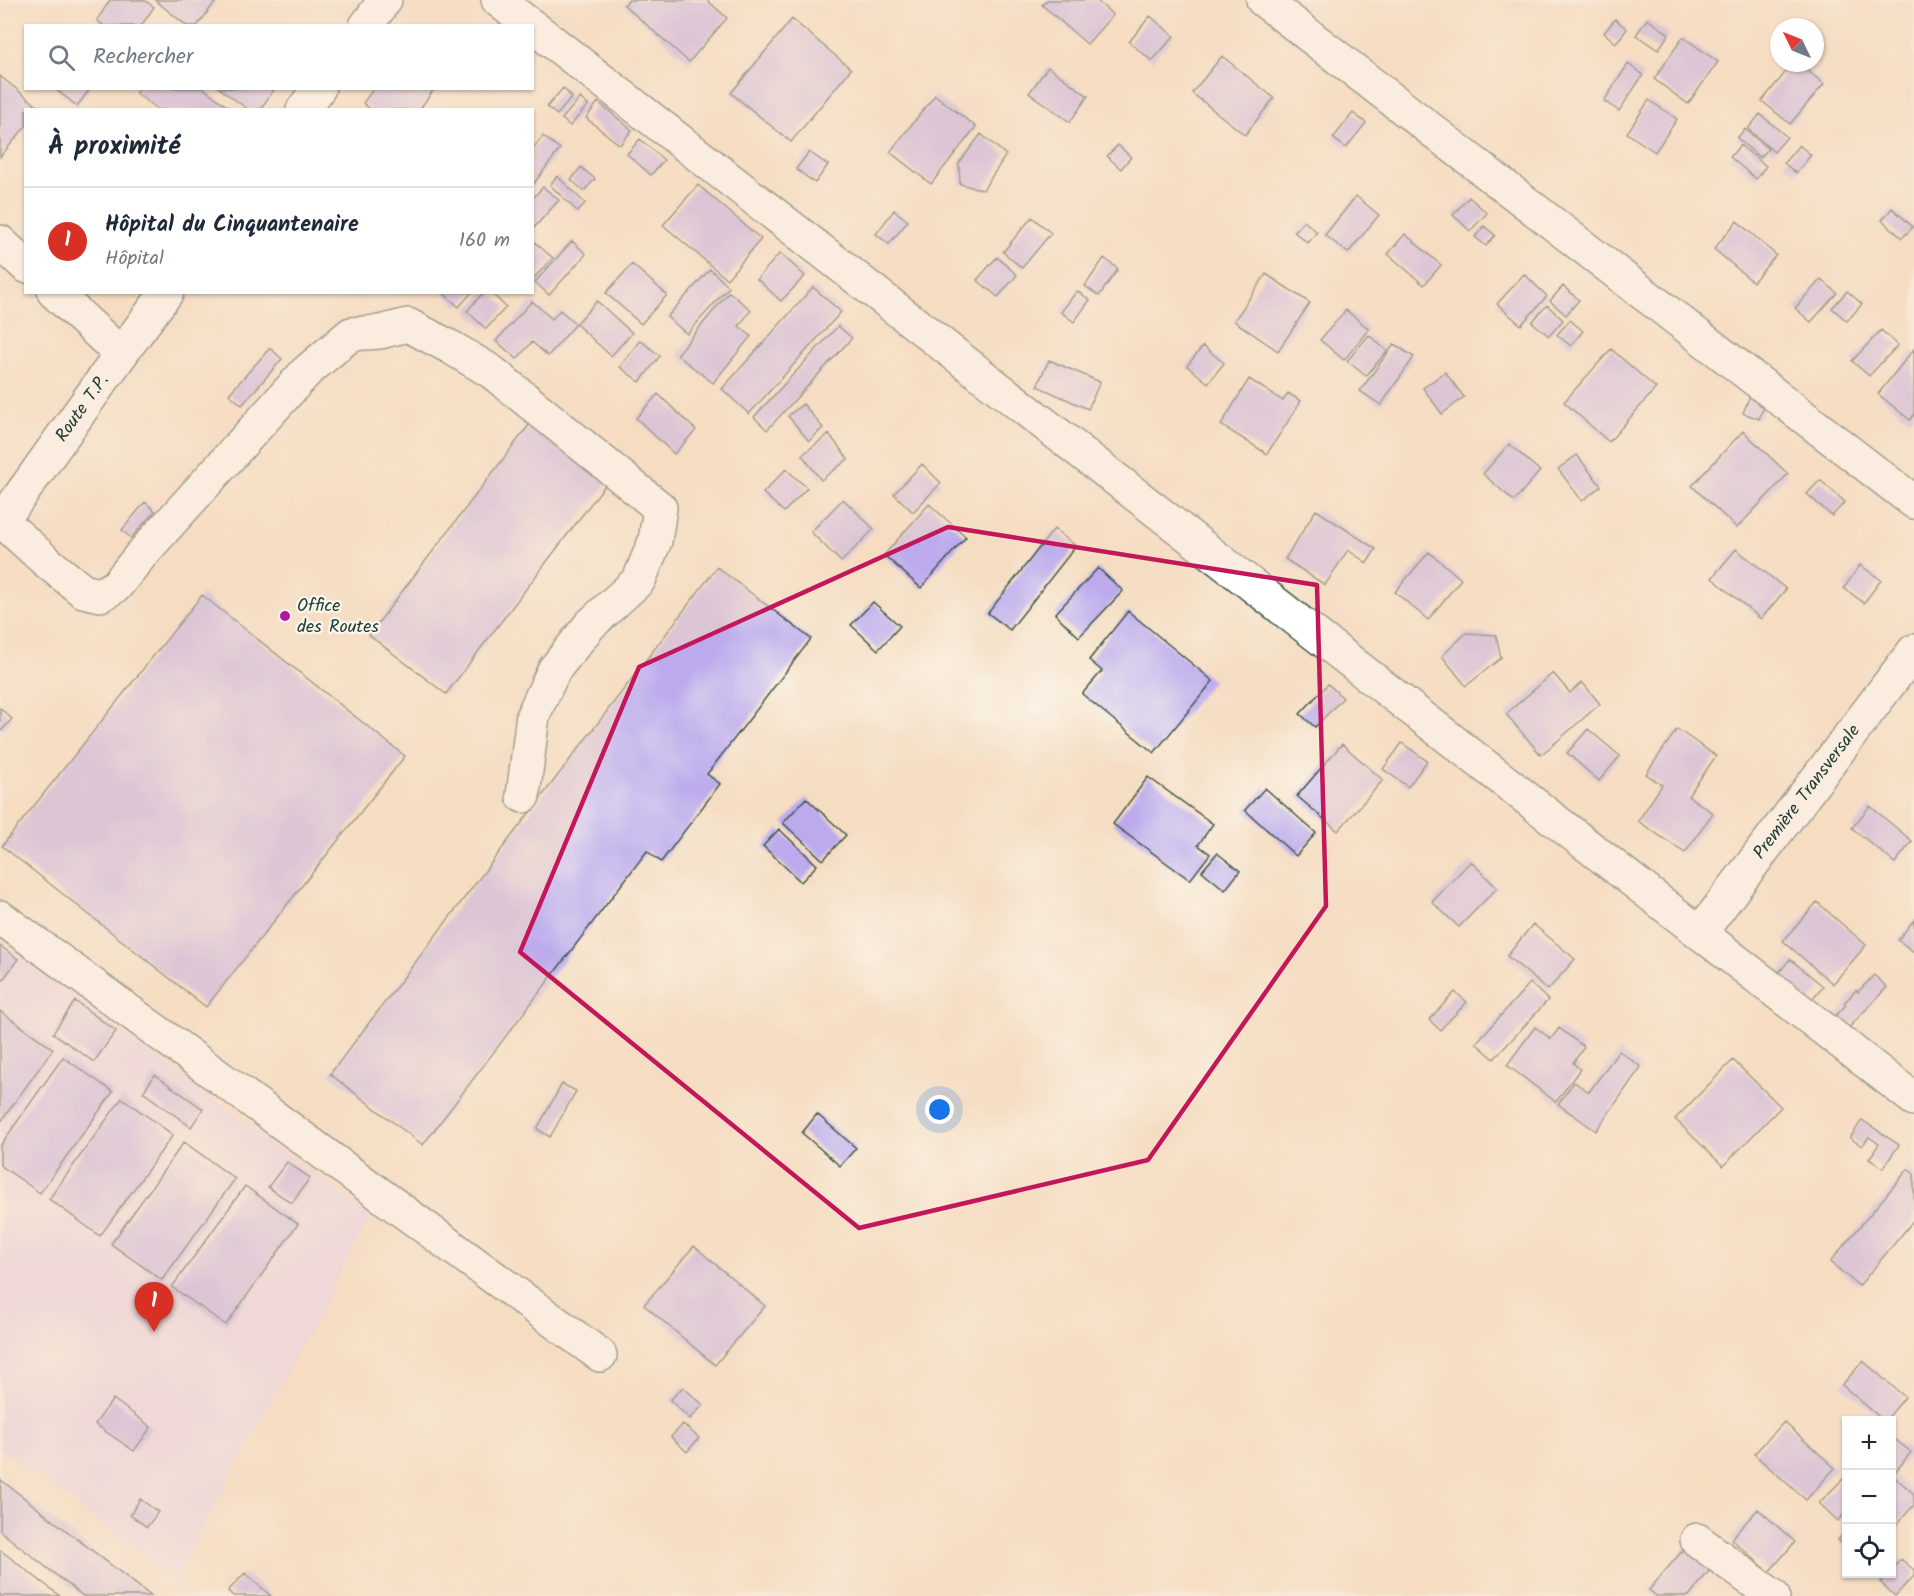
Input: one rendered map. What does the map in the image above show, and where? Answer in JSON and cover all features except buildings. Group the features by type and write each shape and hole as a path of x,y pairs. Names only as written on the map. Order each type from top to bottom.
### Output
{"street":[{"path":"367,24 385,0"},
{"path":"498,0 529,24"},
{"path":"1263,0 1914,502"},
{"path":"534,28 1914,1099"},
{"path":"304,108 318,90"},
{"path":"0,242 24,264"},
{"path":"56,294 120,354"},
{"name":"Route T.P.","path":"1,523 165,294"},
{"path":"1,523 83,591 100,595 117,586 141,555 306,372 351,333 380,332 408,325 492,372 660,508 655,541 639,580 590,625 554,670 533,715 524,796"},
{"name":"Première Transversale","path":"1700,933 1914,651"},
{"path":"0,917 600,1355"},
{"path":"1697,1540 1773,1596"}],"highlighted area":[{"path":"948,527 1317,585 1326,906 1148,1160 859,1228 520,952 639,667"}],"shaded area":[{"path":"0,940 371,1216 176,1578 0,1449"}],"place":[{"name":"Office des Routes","path":"285,616"},
{"name":"Hôpital du Cinquantenaire","path":"154,1332"}]}
